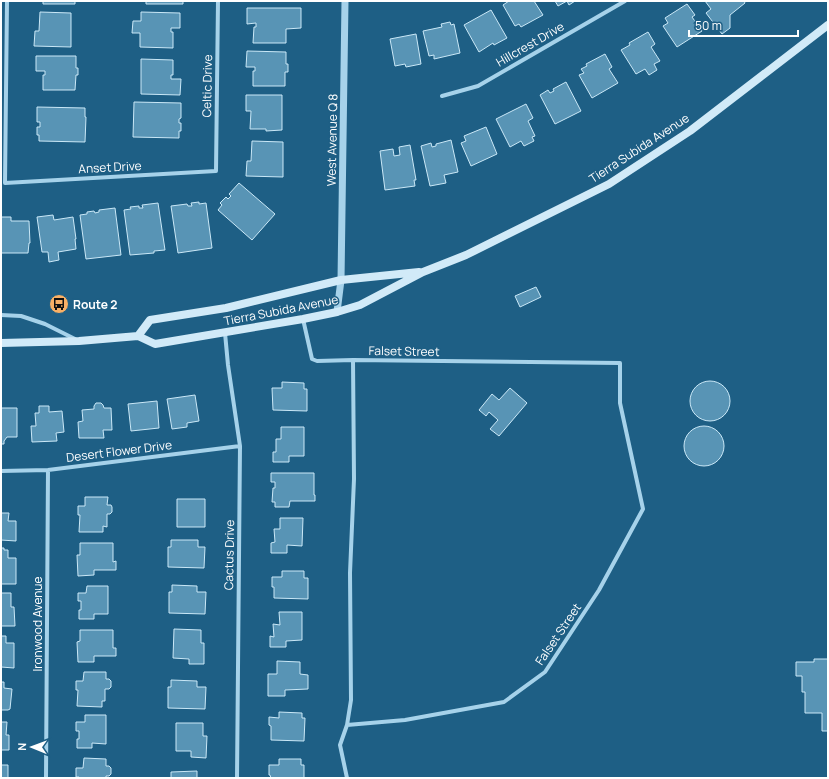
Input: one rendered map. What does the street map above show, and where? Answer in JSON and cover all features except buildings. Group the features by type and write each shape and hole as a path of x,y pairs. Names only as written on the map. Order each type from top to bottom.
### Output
{"main road":[{"name":"Tierra Subida Avenue","path":"1,343 79,341 138,336 155,344 225,333 337,312 360,305 423,272 466,255 609,184 690,131 828,25"},
{"name":"Tierra Subida Avenue","path":"138,336 150,320 226,308 341,280 423,272"}],"street":[{"name":"Anset Drive","path":"7,1 5,183 216,171"},
{"name":"Celtic Drive","path":"216,171 218,1"},
{"name":"West Avenue Q 8","path":"337,312 341,280 345,1"},
{"name":"Hillcrest Drive","path":"442,96 478,86 625,1"},
{"path":"1,315 22,316 45,324 79,341"},
{"path":"303,318 312,359 316,361 353,360"},
{"name":"Cactus Drive","path":"225,333 228,365 240,446 237,778"},
{"name":"Falset Street","path":"353,360 620,363 620,403 642,509 599,590 545,672 504,702 405,720 346,725 351,700 350,573 354,480 353,360"},
{"name":"Desert Flower Drive","path":"1,471 48,470 240,446"},
{"name":"Ironwood Avenue","path":"46,778 48,470"},
{"path":"346,725 340,745 347,778"}],"place":[{"name":"Route 2","path":"59,304"}]}
